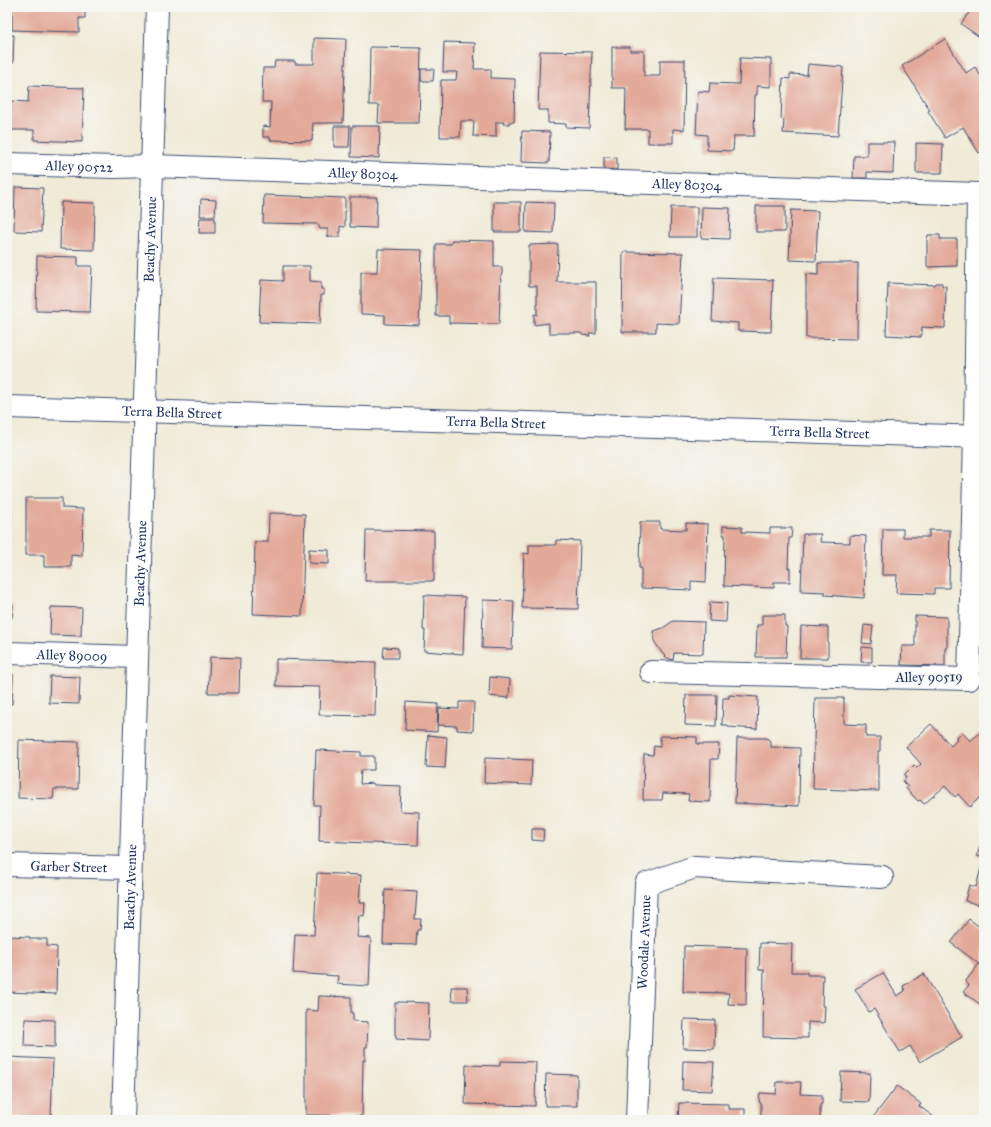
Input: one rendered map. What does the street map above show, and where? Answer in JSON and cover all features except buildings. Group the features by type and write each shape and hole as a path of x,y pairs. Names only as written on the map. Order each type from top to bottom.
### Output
{"street":[{"name":"Beachy Avenue","path":"123,1120 146,411 157,7"},
{"name":"Alley 90522","path":"7,164 115,167 152,166"},
{"name":"Alley 80304","path":"152,166 978,194 980,437"},
{"name":"Terra Bella Street","path":"7,407 980,437"},
{"name":"Alley 90519","path":"651,672 969,679 980,437"},
{"name":"Alley 89009","path":"7,653 137,657"},
{"name":"Garber Street","path":"7,865 130,868"},
{"name":"Woodale Avenue","path":"637,1120 646,884 695,867 882,877"}]}
